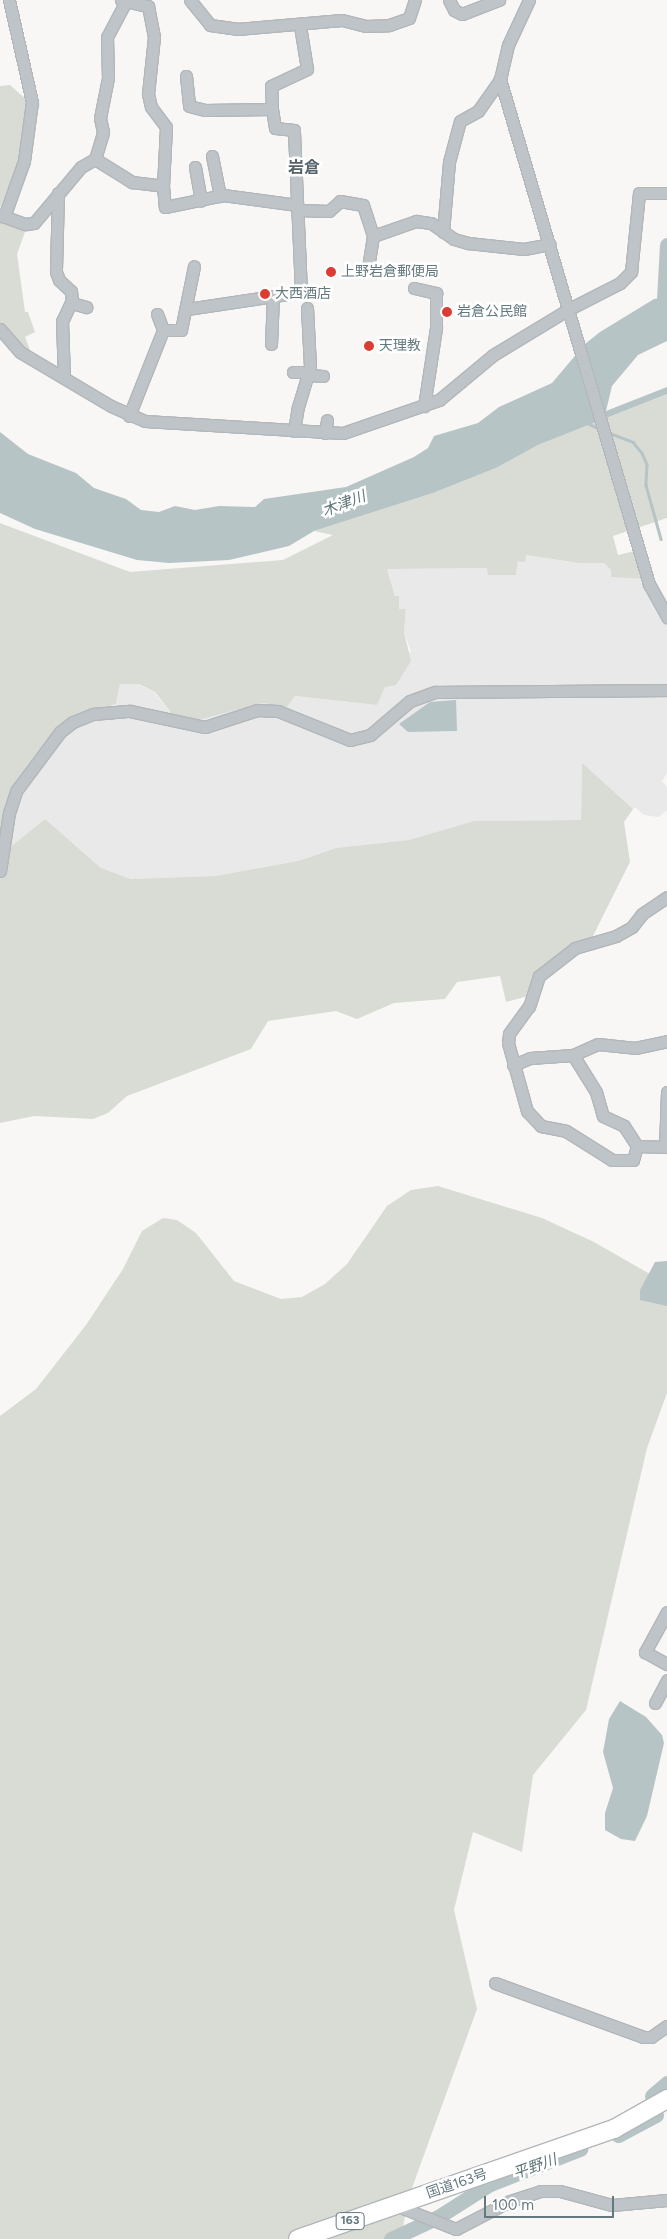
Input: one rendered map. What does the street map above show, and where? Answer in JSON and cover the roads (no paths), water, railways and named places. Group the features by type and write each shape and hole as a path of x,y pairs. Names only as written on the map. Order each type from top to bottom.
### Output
{"highway":[{"name":"国道163号","path":"298,2239 614,2128 667,2099"}],"street":[{"path":"9,0 28,74 32,110 24,161 2,216 30,224 81,167 95,159 103,132 100,118 108,78 107,38 123,1 148,3 154,37 148,94 151,107 166,127 163,186 166,207 220,196 247,196 298,208 329,211 340,201 358,203 365,208 373,236 368,267"},
{"path":"190,0 204,20 216,28 300,26 342,20 366,26 389,25 409,18 416,0"},
{"path":"450,0 454,10 462,14 500,0"},
{"path":"443,232 449,162 460,122 478,111 500,79 508,45 529,0"},
{"path":"187,309 301,292 294,130 275,128 271,86 307,69 300,26"},
{"path":"186,76 189,106 205,110 272,108"},
{"path":"500,79 644,567 656,600 667,617"},
{"path":"212,156 220,196"},
{"path":"95,159 132,182 163,186"},
{"path":"195,167 201,200"},
{"path":"58,193 56,272 71,291 72,303 62,321 64,378"},
{"path":"0,329 20,352 129,416 156,422 294,431 355,431 424,406 449,393 493,355 598,297 631,272 639,193 667,193"},
{"path":"373,236 416,221 431,223 443,232 461,241 512,249 538,248 550,244"},
{"path":"164,330 181,330 187,309 194,266"},
{"path":"414,288 436,293 436,328 424,406"},
{"path":"271,344 273,297"},
{"path":"72,303 86,306"},
{"path":"294,431 298,407 309,374 307,308"},
{"path":"129,416 164,330 157,314"},
{"path":"293,372 323,376"},
{"path":"325,432 327,420"},
{"path":"0,871 9,813 16,792 60,732 72,722 93,714 130,711 205,727 257,710 278,711 339,738 357,740 370,735 410,701 435,692 667,690"},
{"path":"638,1146 633,1160 612,1160 566,1131 541,1126 526,1111 513,1065 509,1034 529,1006 539,976 575,948 616,936 632,927 642,914 667,897"},
{"path":"513,1065 530,1058 573,1055 598,1044 635,1048 667,1041"},
{"path":"573,1055 596,1092 604,1116 624,1126 638,1146"},
{"path":"638,1146 666,1147 667,1092"},
{"path":"667,1612 645,1652 667,1664"},
{"path":"655,1703 665,1687"},
{"path":"495,1983 644,2037 651,2038 667,2026"},
{"path":"401,2203 405,2209 439,2224 462,2228 510,2201 540,2191 560,2191 612,2205 667,2200"}],"water":[{"name":"木津川","path":"667,297 667,341 638,355 612,386 606,411 667,387 667,394 538,445 496,468 433,493 314,531 289,546 229,560 169,563 137,560 35,529 0,513 0,432 28,454 76,473 94,488 126,499 141,510 159,512 175,506 195,510 219,506 255,507 264,499 346,487 414,457 428,448 434,436 478,423 499,407 552,383 585,344 600,332 654,299"},
{"path":"456,700 457,731 408,732 399,724 430,702"},
{"path":"667,1261 667,1306 640,1300 640,1290 655,1262"},
{"path":"620,1701 646,1717 662,1735 664,1743 647,1816 635,1841 621,1839 605,1830 605,1813 613,1788 603,1752 609,1719"}],"waterway":[{"path":"663,318 667,245"},
{"path":"589,424 600,429"},
{"path":"607,432 633,442 642,453 647,464 646,485 661,539"},
{"name":"平野川","path":"652,2096 667,2083"},
{"name":"平野川","path":"618,2135 656,2115"},
{"name":"平野川","path":"391,2239 438,2217 490,2184 580,2149"}],"place":[{"name":"上野岩倉郵便局","path":"331,272"},
{"name":"大西酒店","path":"265,294"},
{"name":"岩倉公民館","path":"447,312"},
{"name":"天理教","path":"369,346"}],"district":[{"name":"岩倉","path":"304,168"}]}
